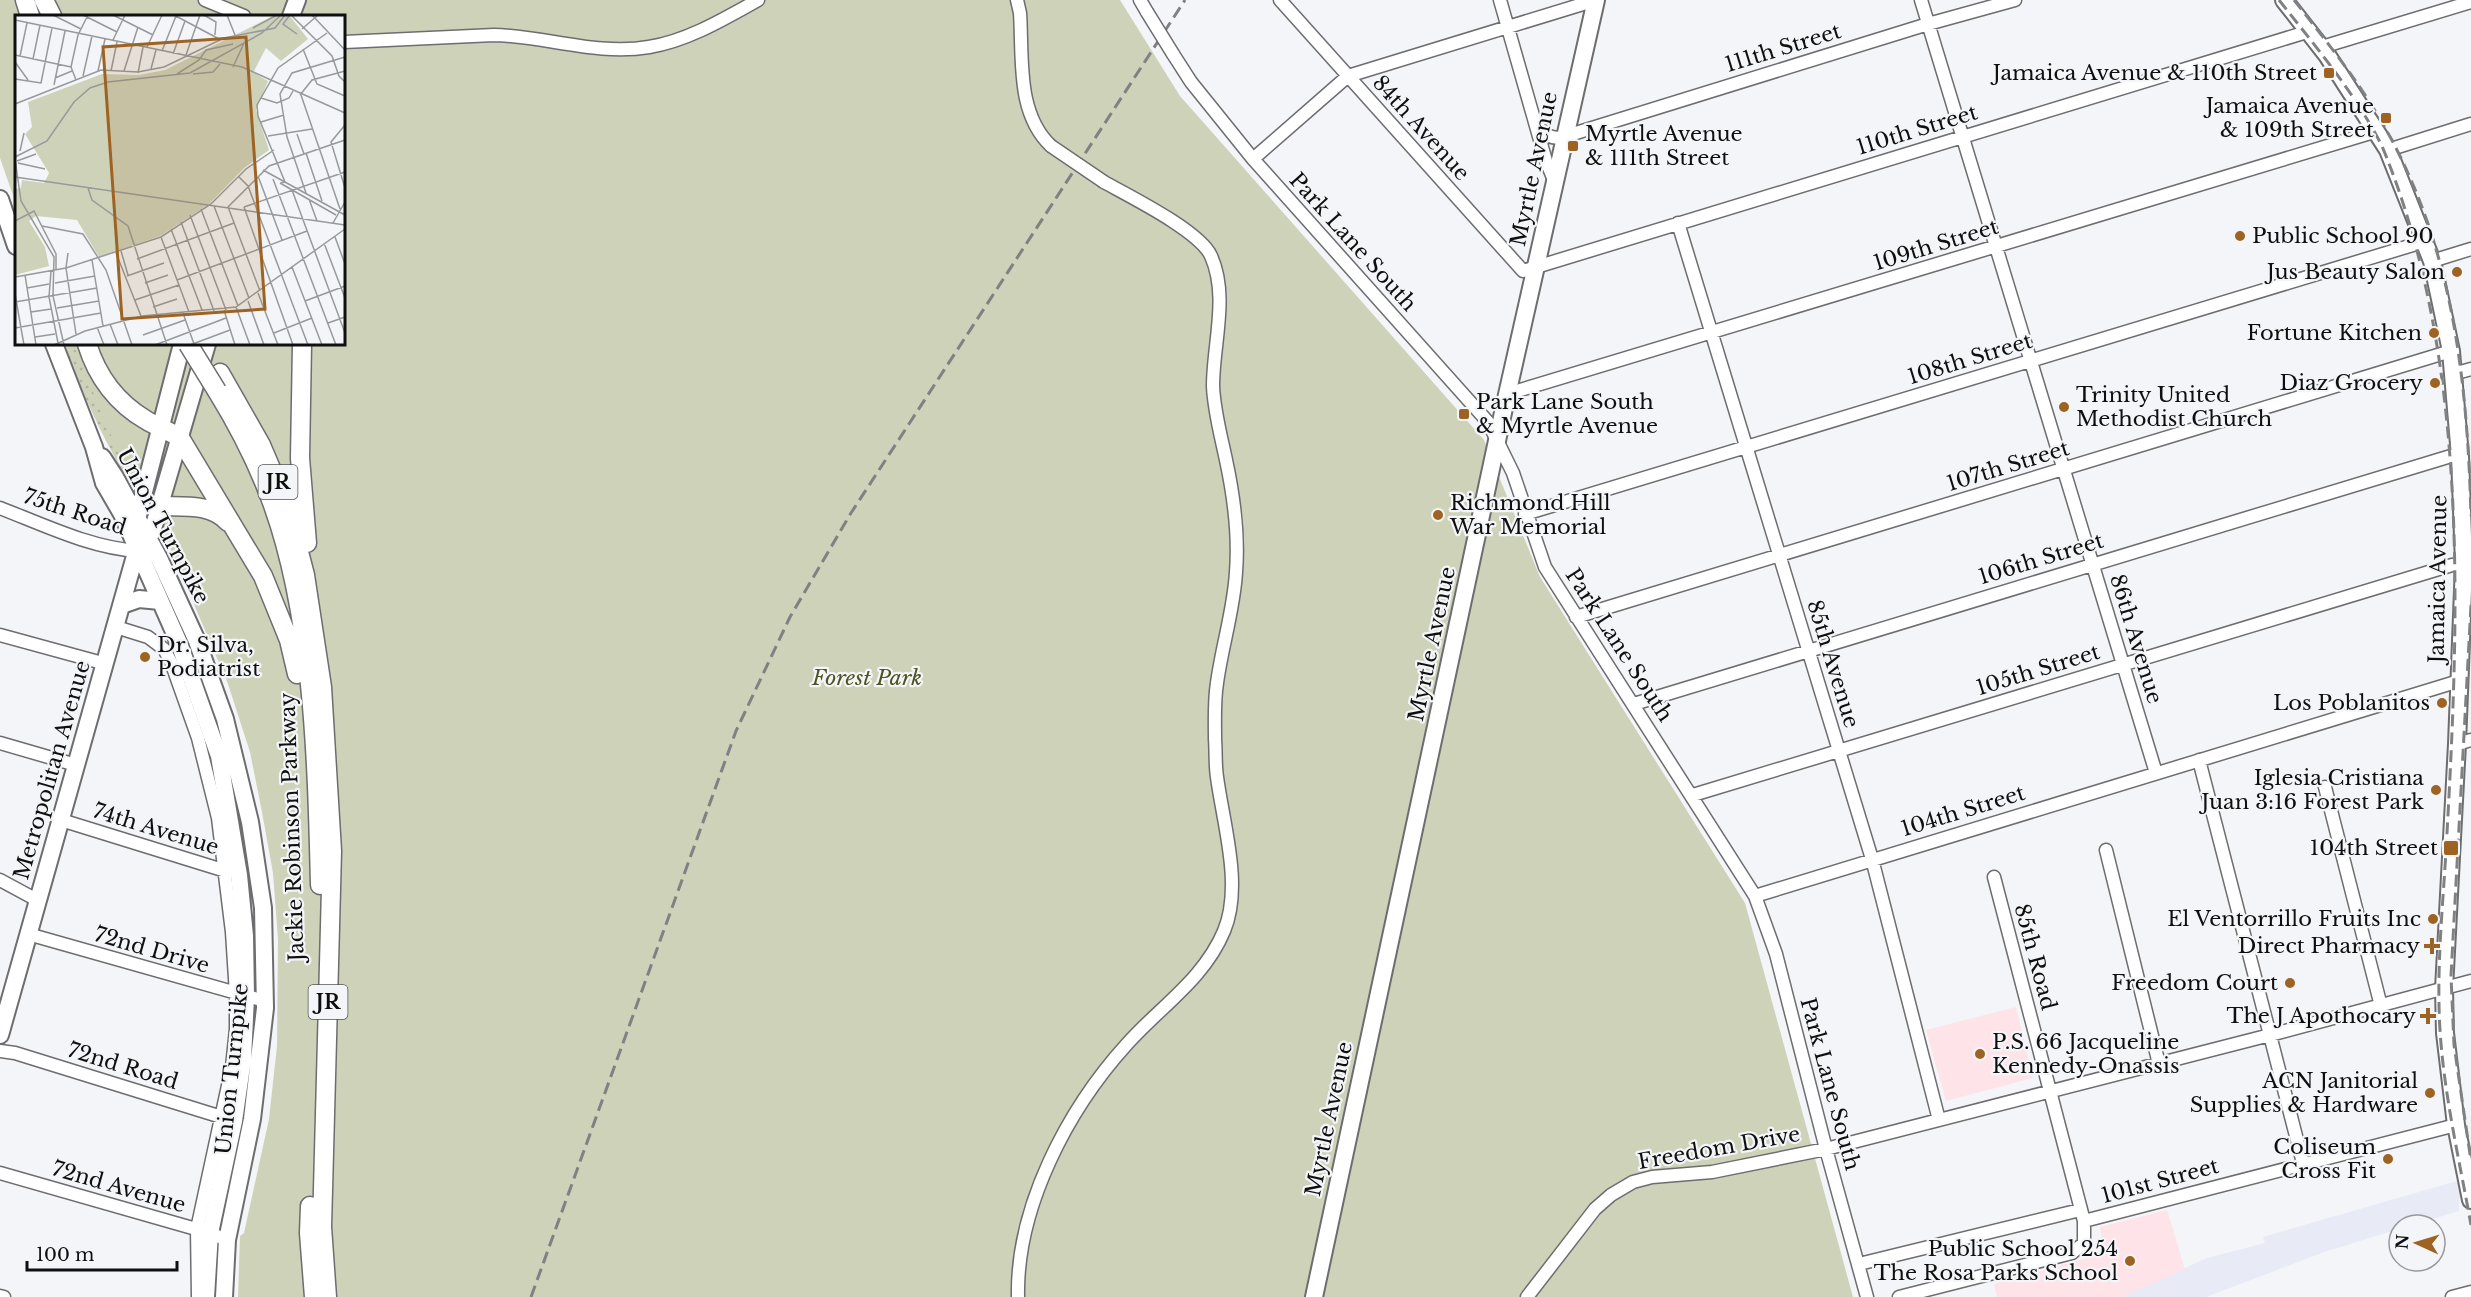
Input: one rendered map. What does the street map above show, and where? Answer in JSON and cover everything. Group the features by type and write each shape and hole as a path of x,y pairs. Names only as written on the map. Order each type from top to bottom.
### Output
{"highway":[{"path":"25,0 30,15"},
{"path":"39,0 44,15"},
{"path":"44,0 52,15"},
{"path":"87,345 99,375 114,394 146,420 162,426 180,438 263,576 291,647 304,711 319,834"},
{"name":"Jackie Robinson Parkway","path":"189,345 248,417 280,485 297,537 309,601 325,713 332,851 322,1227 327,1297"},
{"name":"Jackie Robinson Parkway","path":"205,345 278,520 289,560 301,625 311,705 319,834 321,952 309,1233 314,1297"},
{"path":"302,345 300,458 303,509 312,576 309,601"},
{"path":"162,497 219,514 235,529"}],"main road":[{"path":"291,15 297,0"},
{"name":"Myrtle Avenue","path":"1314,1297 1507,394 1563,137 1596,0"},
{"name":"Jamaica Avenue","path":"2284,0 2322,47 2388,150 2426,241 2451,351 2460,456 2464,564 2459,681 2464,742 2444,989 2445,1046 2456,1125 2471,1200"},
{"path":"0,199 5,230 15,245"},
{"name":"Union Turnpike","path":"54,345 94,447 104,483 143,545 196,641 225,719 250,822 263,908 265,1001 252,1119 227,1240 224,1297"},
{"name":"Metropolitan Avenue","path":"143,545 136,518 182,345"},
{"name":"Metropolitan Avenue","path":"0,1035 122,605 143,545 152,532 205,345"},
{"path":"162,426 162,497"},
{"name":"Union Turnpike","path":"94,447 115,477 136,518"},
{"name":"Union Turnpike","path":"143,545 160,602 179,643 219,756 232,872 245,936 241,996 243,1059 204,1231 206,1297"},
{"path":"122,605 142,599 160,602"}],"street":[{"path":"205,0 242,15"},
{"path":"345,42 514,36 601,47 648,47 679,39 758,0"},
{"path":"1017,0 1020,13 1026,102 1032,122 1041,137 1104,182 1186,230 1211,254 1219,286 1213,396 1236,511 1236,572 1228,628 1216,684 1216,774 1229,850 1232,898 1226,929 1208,962 1184,990 1128,1043 1079,1104 1050,1161 1033,1202 1017,1283 1018,1297"},
{"name":"Park Lane South","path":"1140,0 1191,82 1253,159 1488,422 1513,473 1525,514 1545,567 1755,896 1776,954 1867,1297"},
{"name":"84th Avenue","path":"1280,0 1523,271 1536,266"},
{"path":"1500,0 1535,123 1554,180"},
{"path":"1253,159 1348,76 1596,0"},
{"name":"86th Avenue","path":"1921,0 2156,773"},
{"name":"111th Street","path":"1563,137 1928,24 2014,0"},
{"path":"2322,47 2471,2"},
{"name":"110th Street","path":"1536,266 2310,31"},
{"path":"1535,123 1547,136 1554,139 1563,137"},
{"path":"2388,150 2471,124"},
{"name":"109th Street","path":"1507,394 2377,132"},
{"name":"85th Avenue","path":"1678,223 1872,859 1939,1120"},
{"name":"108th Street","path":"1525,514 2426,241"},
{"path":"2432,261 2471,249"},
{"name":"107th Street","path":"1576,618 2451,351"},
{"path":"2453,374 2471,369"},
{"name":"106th Street","path":"1634,705 1808,650 2451,456 2460,456"},
{"name":"75th Road","path":"0,508 119,550 143,545"},
{"name":"105th Street","path":"1692,795 2452,564 2464,564"},
{"name":"Union Turnpike","path":"116,627 148,637 164,649 171,662 198,738 232,872"},
{"path":"0,635 106,664"},
{"name":"104th Street","path":"1755,896 2459,681"},
{"path":"0,743 76,765"},
{"path":"2199,760 2303,1163"},
{"path":"2325,787 2380,1006"},
{"name":"74th Avenue","path":"61,820 232,872"},
{"path":"2106,850 2159,1064"},
{"name":"85th Road","path":"1994,877 2082,1215"},
{"path":"0,879 37,900"},
{"name":"72nd Drive","path":"28,934 265,1001"},
{"name":"Freedom Drive","path":"1527,1297 1595,1209 1611,1195 1633,1182 1652,1177 1712,1172 1826,1149 2471,981"},
{"name":"72nd Road","path":"0,1051 15,1053 228,1119"},
{"name":"101st Street","path":"1859,1264 2082,1215 2456,1125"},
{"name":"72nd Avenue","path":"0,1173 204,1231 227,1240"},
{"name":"101st Street","path":"1899,1297 2072,1253 2084,1243 2082,1215"},
{"name":"Union Turnpike","path":"198,1297 204,1231"},
{"path":"2452,1297 2471,1292"}],"shaded area":[{"name":"P.S. 66 Jacqueline Kennedy-Onassis","path":"2016,1007 2033,1078 1946,1101 1926,1030"},
{"path":"2471,1177 2471,1195 2459,1198 2459,1211 2447,1215 2387,1213 2387,1233 2327,1251 2206,1297 2121,1297 2207,1258 2265,1243 2263,1237"},
{"name":"Public School 254 The Rosa Parks School","path":"2167,1210 2185,1269 2122,1297 1997,1297 1994,1284 2104,1253 2100,1227"}],"green space":[{"name":"Forest Park","path":"0,0 1120,0 1180,96 1484,440 1540,577 1745,903 1853,1297 238,1297 240,1236 244,1233 269,1119 277,1046 278,939 273,873 250,752 228,684 170,548 128,476 73,345 345,345 345,15 15,15 15,201 0,158"},
{"path":"60,345 83,345 132,480 128,483"}],"railway":[{"path":"531,1297 736,731 790,617 851,513 1185,0"},
{"path":"2279,0 2360,107 2382,146 2411,229 2431,314 2445,402 2452,492 2455,583 2451,763 2439,966 2439,1004 2450,1115 2471,1225"},
{"path":"2294,0 2368,99 2402,161 2423,209 2439,258 2451,308 2459,359 2469,463 2471,516"},
{"path":"2471,605 2451,976 2454,1045 2471,1161"}],"place":[{"name":"Jamaica Avenue & 110th Street","path":"2329,73"},
{"name":"Jamaica Avenue & 109th Street","path":"2386,118"},
{"name":"Myrtle Avenue & 111th Street","path":"1573,146"},
{"name":"Public School 90","path":"2240,236"},
{"name":"Jus Beauty Salon","path":"2457,272"},
{"name":"Fortune Kitchen","path":"2434,333"},
{"name":"Diaz Grocery","path":"2435,383"},
{"name":"Trinity United Methodist Church","path":"2064,407"},
{"name":"Park Lane South & Myrtle Avenue","path":"1464,414"},
{"name":"Richmond Hill War Memorial","path":"1438,515"},
{"name":"Dr. Silva, Podiatrist","path":"145,657"},
{"name":"Los Poblanitos","path":"2442,703"},
{"name":"Iglesia Cristiana Juan 3:16 Forest Park","path":"2436,790"},
{"name":"104th Street","path":"2451,848"},
{"name":"El Ventorrillo Fruits Inc","path":"2433,919"},
{"name":"Direct Pharmacy","path":"2432,946"},
{"name":"Freedom Court","path":"2290,983"},
{"name":"The J Apothocary","path":"2428,1016"},
{"name":"P.S. 66 Jacqueline Kennedy-Onassis","path":"1980,1054"},
{"name":"ACN Janitorial Supplies & Hardware","path":"2430,1093"},
{"name":"Coliseum Cross Fit","path":"2388,1159"},
{"name":"Public School 254 The Rosa Parks School","path":"2130,1261"}]}
